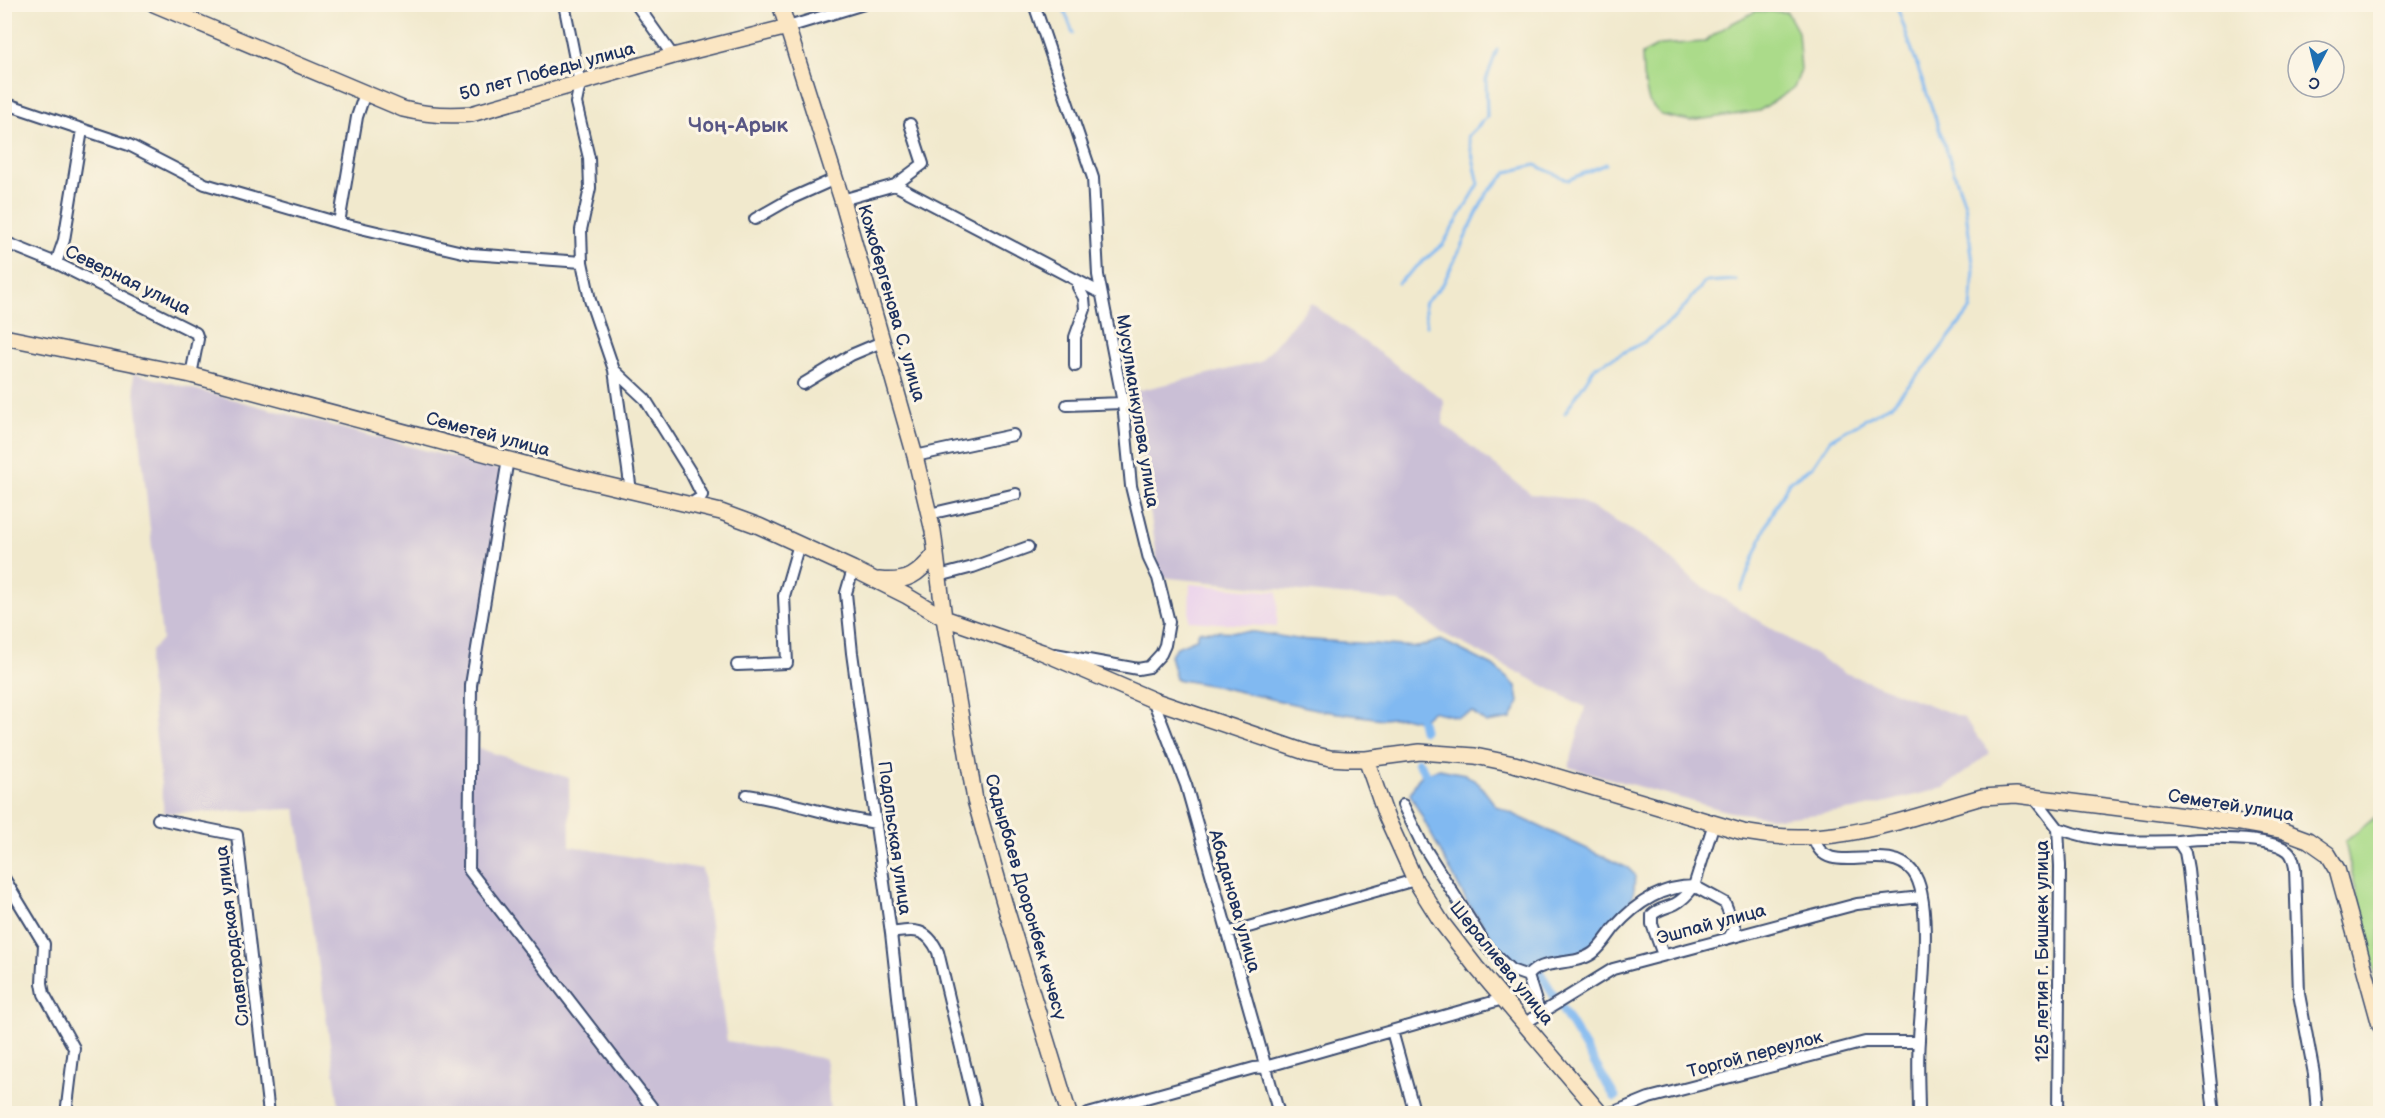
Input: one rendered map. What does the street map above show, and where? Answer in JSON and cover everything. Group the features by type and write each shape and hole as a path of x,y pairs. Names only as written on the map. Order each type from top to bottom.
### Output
{"main road":[{"name":"50 лет Победы улица","path":"154,4 403,109 426,115 446,116 471,114 673,56 788,27"},
{"name":"Кожобергенова С. улица","path":"780,4 842,200 915,456 936,553 944,618"},
{"name":"Семетей улица","path":"4,337 191,375 747,521 853,569 907,596 944,618 1042,652 1153,700 1308,753 1330,758 1366,759 1420,752 1475,756 1514,764 1714,823 1772,837 1814,838 1852,834 1894,824 1982,797 2016,795 2241,823 2290,832 2319,846 2332,860 2340,879 2380,1025"},
{"path":"873,579 900,581 911,577 920,571 936,553"},
{"name":"Садырбаев Дооронбек көчөсү","path":"944,618 975,800 1069,1113"},
{"name":"Шералиева улица","path":"1366,759 1386,816 1415,880 1458,945 1602,1113"}],"street":[{"path":"564,4 580,84 576,103 590,158 590,188 581,230 582,262 590,300 614,370 631,491"},
{"path":"636,4 673,56"},
{"path":"788,27 864,4"},
{"name":"Мусулманкулова улица","path":"1034,4 1093,178 1098,275 1123,403 1131,486 1149,559 1158,578 1169,622 1165,645 1156,662 1149,667 1138,669 1081,657 1042,652"},
{"path":"339,223 357,117 365,93"},
{"path":"4,103 129,145 205,184 339,223 471,254 582,262"},
{"path":"842,200 895,185 923,164 910,124"},
{"path":"56,263 64,240 82,130"},
{"path":"755,219 790,199 835,179"},
{"name":"Мусулманкулова улица","path":"895,185 1101,293"},
{"name":"Северная улица","path":"4,242 56,263 196,333 198,339 191,375"},
{"path":"1074,366 1075,337 1085,309 1078,281"},
{"path":"803,384 850,355 884,341"},
{"path":"614,370 645,399 691,473 702,495 693,505"},
{"path":"1067,405 1123,403"},
{"path":"915,456 1013,435"},
{"path":"508,459 471,685 469,870 657,1113"},
{"path":"929,514 1016,494"},
{"path":"737,665 787,663 784,596 799,544"},
{"path":"939,576 973,567 1028,547"},
{"name":"Подольская улица","path":"853,569 846,593 891,933 911,1113"},
{"name":"Абаданова улица","path":"1153,700 1186,785 1279,1113"},
{"path":"747,795 777,799 844,818 876,823"},
{"name":"125 летия г. Бишкек улица","path":"2034,797 2058,828 2060,866 2058,1113"},
{"path":"1403,805 1426,851 1487,947 1511,970 1528,976"},
{"name":"Славгородская улица","path":"158,819 237,835 269,1113"},
{"path":"1663,955 1652,924 1652,915 1658,909 1675,904 1694,886 1714,823"},
{"path":"2058,828 2078,836 2119,843 2198,839 2254,842 2281,847 2292,856 2295,868 2299,994 2314,1074 2317,1113"},
{"path":"1814,838 1817,849 1823,856 1831,859 1885,858 1913,872 1921,897 1926,931 1918,1042 1919,1113"},
{"path":"2178,841 2185,852 2188,869 2214,1113"},
{"path":"4,878 44,944 42,988 74,1048 66,1113"},
{"path":"1227,933 1415,880"},
{"path":"1528,976 1538,968 1571,962 1593,953 1620,921 1653,894 1678,886 1694,886 1725,903 1735,928 1730,936"},
{"name":"Эшпай улица","path":"1525,1023 1613,969 1857,904 1921,897"},
{"path":"891,933 916,931 926,934 936,946 977,1113"},
{"path":"1528,976 1540,1014"},
{"path":"1088,1113 1254,1068 1265,1068 1503,999"},
{"path":"1392,1030 1415,1113"},
{"name":"Торгой переулок","path":"1602,1113 1617,1111 1649,1098 1865,1042 1918,1042"}],"shaded area":[{"path":"1311,303 1444,400 1443,424 1531,494 1579,500 1655,544 1694,581 1845,673 1964,718 1990,753 1944,788 1854,810 1781,818 1730,812 1569,767 1585,707 1442,633 1399,601 1160,577 1132,392 1260,362"},
{"path":"133,373 507,472 466,744 569,778 570,846 702,869 727,1041 826,1059 830,1113 340,1113 296,809 164,813 148,663 151,651 162,639"},
{"path":"1190,584 1278,592 1277,627 1189,621"}],"green space":[{"path":"1756,11 1787,12 1798,32 1801,70 1794,88 1759,111 1690,121 1661,115 1649,102 1643,77 1642,54 1659,45 1704,42 1727,26"},
{"path":"2380,813 2380,998 2345,842"}],"water":[{"path":"1199,631 1255,632 1297,639 1418,647 1441,640 1493,666 1516,686 1519,702 1511,719 1486,723 1472,712 1457,717 1432,711 1421,721 1403,717 1382,719 1324,711 1176,679 1170,655 1177,647 1196,639"},
{"path":"1439,769 1465,774 1479,784 1496,806 1628,868 1635,875 1632,898 1617,923 1602,940 1586,953 1572,958 1524,969 1510,962 1467,902 1410,794 1420,777"}],"waterway":[{"path":"1062,4 1073,33"},
{"path":"1741,590 1770,517 1789,482 1813,466 1831,439 1892,404 1930,362 1971,309 1974,270 1965,204 1896,4"},
{"path":"1398,283 1443,244 1479,184 1468,136 1487,117 1486,80 1497,50"},
{"path":"1427,326 1424,304 1443,284 1486,194 1508,172 1535,165 1568,180 1606,164"},
{"path":"1565,413 1595,367 1644,342 1676,317 1705,282 1736,280"},
{"path":"1421,721 1423,730"},
{"path":"1418,762 1432,783"},
{"path":"1539,971 1615,1097"}],"district":[{"name":"Чоң-Арык","path":"738,125"}]}
